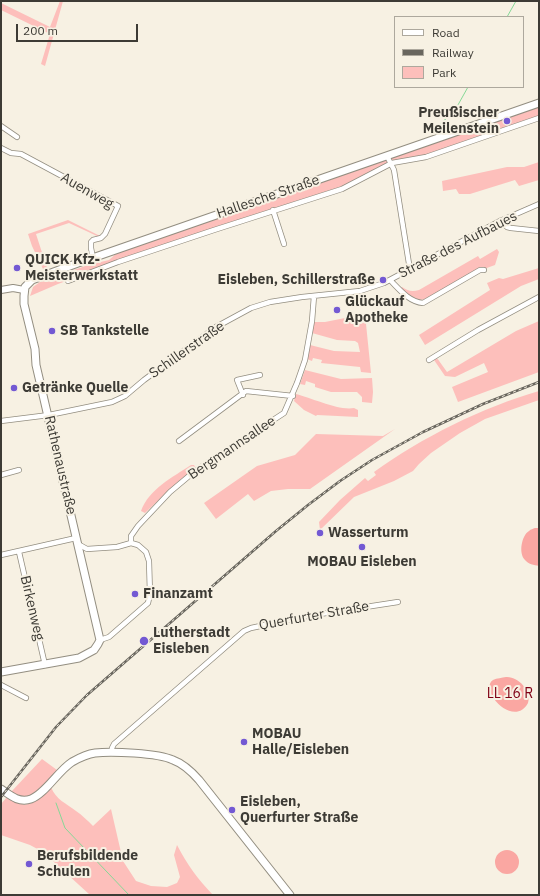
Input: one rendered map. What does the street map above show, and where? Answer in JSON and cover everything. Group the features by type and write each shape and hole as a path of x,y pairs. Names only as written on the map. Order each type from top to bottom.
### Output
{"main road":[{"name":"Hallesche Straße","path":"24,290 32,280 539,103"},
{"name":"Rathenaustraße","path":"24,290 25,307 39,380 100,640"},
{"path":"1,672 83,657 97,647 100,640"},
{"path":"1,789 19,800 30,799 40,793 73,761 92,754 112,753 161,756 174,760 187,768 212,796 290,895"}],"street":[{"name":"Hallesche Straße","path":"68,281 118,262 273,210 342,189 392,163 426,157 539,118"},
{"path":"1,126 17,137"},
{"name":"Auenweg","path":"1,148 11,153 21,154 118,206 105,234 101,238 91,242 93,258"},
{"path":"387,156 392,163 394,170 410,270"},
{"name":"Straße des Aufbaues","path":"378,285 410,270 500,221 539,204"},
{"path":"273,210 284,244"},
{"path":"500,221 507,227 539,231"},
{"path":"390,280 412,300 422,303 480,270 484,270"},
{"name":"Schillerstraße","path":"1,421 48,415 112,402 125,396 144,380 216,327 251,308 270,302 302,297 360,291 378,285"},
{"path":"1,290 13,288 24,290"},
{"name":"Bergmannsallee","path":"130,543 131,536 138,526 170,492 195,472 284,413 293,396 308,348 314,296"},
{"path":"429,360 478,330 539,297"},
{"path":"243,395 237,380 260,375"},
{"path":"179,441 243,395 246,391 293,396"},
{"path":"1,475 19,470"},
{"path":"1,555 77,541 87,549 117,547 130,543 138,545 146,552 149,561 149,600 144,607 114,633 109,637 100,640"},
{"path":"81,557 87,549"},
{"name":"Birkenweg","path":"19,552 45,665"},
{"name":"Querfurter Straße","path":"112,753 114,745 244,631 307,616 398,602"},
{"path":"1,685 26,698"}],"green space":[{"path":"60,1 63,1 45,66 41,64 50,34 1,10 1,3 50,27"},
{"path":"539,106 539,116 421,157 395,161 340,187 160,246 30,296 33,287 40,282 88,265 109,260 118,252"},
{"path":"539,162 539,180 519,186 515,180 470,194 459,194 456,189 443,191 442,181 507,167 524,167"},
{"path":"68,220 100,236 69,223 36,234 47,268 43,269 28,234"},
{"path":"497,249 499,252 495,265 484,269 481,268 426,299 415,299 401,288 402,287 412,291 419,290 478,256 480,259"},
{"path":"539,268 539,279 521,286 425,345 419,335 490,290 487,283 499,278 503,279"},
{"path":"365,314 371,373 361,372 360,367 321,363 322,360 313,358 312,361 307,359 310,345 334,351 360,352 358,343 355,341 337,340 312,333 314,322 325,322"},
{"path":"539,321 539,372 458,402 452,387 488,372 484,363 455,377 445,376 434,360 437,358 447,372 516,331"},
{"path":"305,370 341,379 372,378 372,403 362,402 362,397 357,392 331,392 315,387 315,384 306,381 305,385 300,384"},
{"path":"539,391 539,400 485,419 460,433 431,453 413,471 394,481 354,497 320,530 319,522 340,500 365,478 368,481 376,475 374,472 392,459 453,425 496,406"},
{"path":"296,394 341,408 354,408 358,410 358,417 316,416 304,410 294,401"},
{"path":"395,429 310,489 271,491 254,501 248,494 216,519 204,503 257,466 295,455 316,434 383,436"},
{"path":"191,465 194,465 196,469 181,479 145,513 141,511 150,496 162,484"},
{"path":"539,528 539,566 531,564 525,560 521,549 524,536 530,530"},
{"name":"LL 16 R","path":"506,677 515,679 526,689 529,698 528,703 522,710 515,712 507,710 494,699 490,691 490,685 493,680"},
{"path":"42,759 57,770 57,773 50,781 37,793 27,798 21,798 11,792"},
{"path":"51,787 58,798 80,814 93,826 111,809 123,861 136,881 151,886 167,887 177,883 180,877 174,855 177,845 193,872 213,895 90,895 43,852 30,845 1,835 1,804 7,797 21,804 31,803 36,801"},
{"path":"507,850 516,853 519,862 516,871 507,874 498,871 495,862 498,853"}],"waterway":[{"path":"508,16 516,1"},
{"path":"441,123 454,112 467,88"},
{"path":"56,803 65,828 129,895"}],"railway":[{"path":"1,797 56,727 87,695 308,505 340,481 372,460 423,432 483,404 539,382"}],"place":[{"name":"Preußischer Meilenstein","path":"507,121"},
{"name":"QUICK Kfz- Meisterwerkstatt","path":"17,268"},
{"name":"Eisleben, Schillerstraße","path":"383,280"},
{"name":"Glückauf Apotheke","path":"337,310"},
{"name":"SB Tankstelle","path":"52,331"},
{"name":"Getränke Quelle","path":"14,388"},
{"name":"Wasserturm","path":"320,533"},
{"name":"MOBAU Eisleben","path":"362,547"},
{"name":"Finanzamt","path":"135,594"},
{"name":"Lutherstadt Eisleben","path":"144,641"},
{"name":"MOBAU Halle/Eisleben","path":"244,742"},
{"name":"Eisleben, Querfurter Straße","path":"232,810"},
{"name":"Berufsbildende Schulen","path":"29,864"}]}
